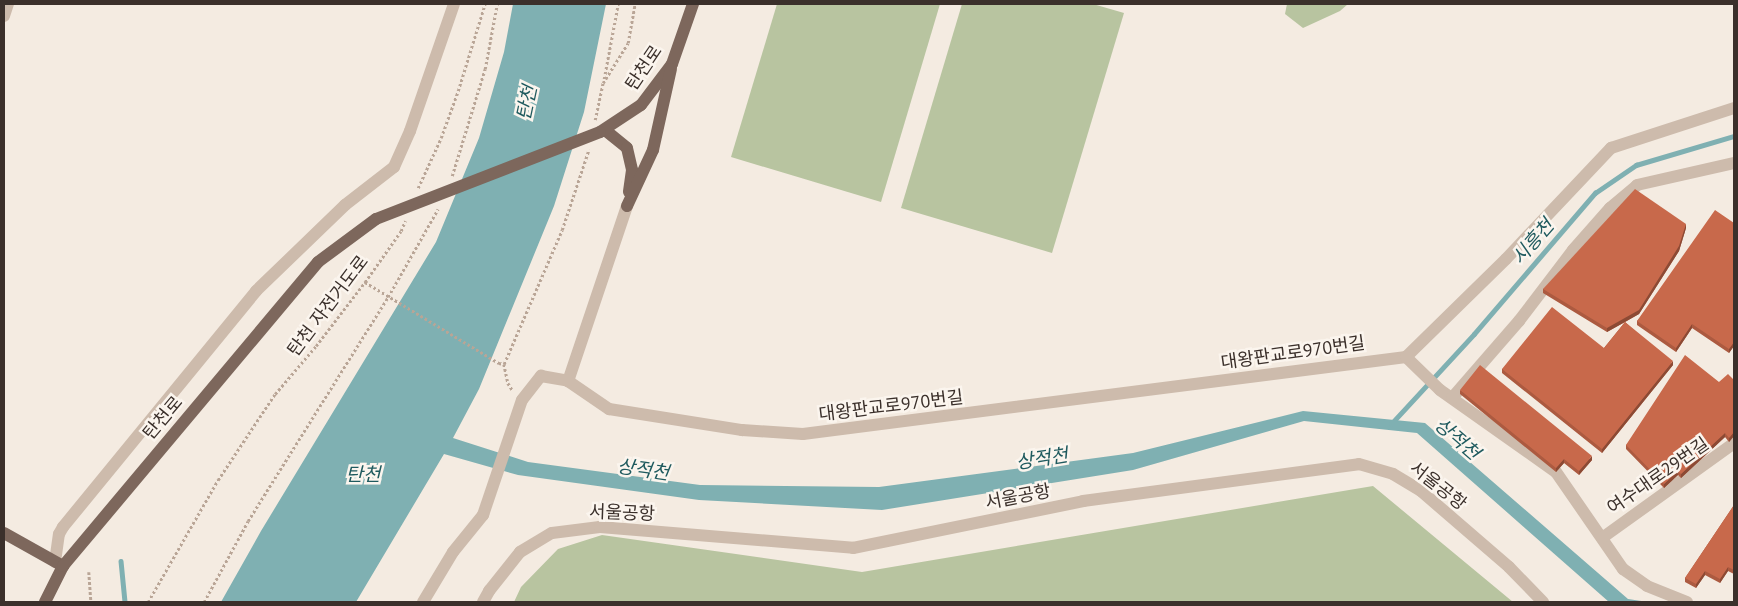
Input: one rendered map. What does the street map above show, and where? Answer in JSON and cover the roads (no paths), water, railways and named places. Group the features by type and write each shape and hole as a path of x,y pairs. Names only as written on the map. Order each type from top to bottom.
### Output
{"main road":[{"name":"탄천로","path":"45,602 59,564 318,262 376,218 600,128 641,105 672,64 694,4"},
{"path":"626,206 652,150 672,64"},
{"path":"600,128 627,148 632,170 626,206"},
{"path":"4,532 59,564"}],"street":[{"path":"4,16 8,4"},
{"path":"59,564 59,534 64,527 256,291 345,206 394,167 410,131 454,4"},
{"path":"1687,602 1647,586 1623,570 1556,472 1440,390 1408,358 1506,259 1611,148 1734,108"},
{"path":"1452,398 1518,321 1573,250 1610,208 1638,185 1734,163"},
{"path":"423,602 453,552 483,514 522,400 541,376 568,381 626,206"},
{"name":"대왕판교로970번길","path":"568,381 609,409 742,430 803,434 1408,358"},
{"name":"여수대로29번길","path":"1602,538 1734,443"},
{"name":"서울공항","path":"483,602 489,591 520,552 552,532 600,527 853,548 1084,501 1359,464 1393,474 1421,491 1509,568 1543,602"}],"water":[{"name":"탄천","path":"513,4 606,4 584,112 554,206 479,389 453,438 528,462 700,485 879,487 1133,453 1303,411 1425,423 1628,599 1648,602 1609,602 1417,433 1304,421 1133,470 882,510 699,500 518,475 444,454 356,602 221,602 261,531 436,242 479,138 504,52"}],"waterway":[{"name":"시흥천","path":"1391,424 1474,334 1595,193 1636,165 1734,136"},
{"path":"121,561 125,602"}],"water label":[{"name":"상적천","path":"1457,439"},
{"name":"상적천","path":"1042,459"},
{"name":"상적천","path":"643,470"}]}
